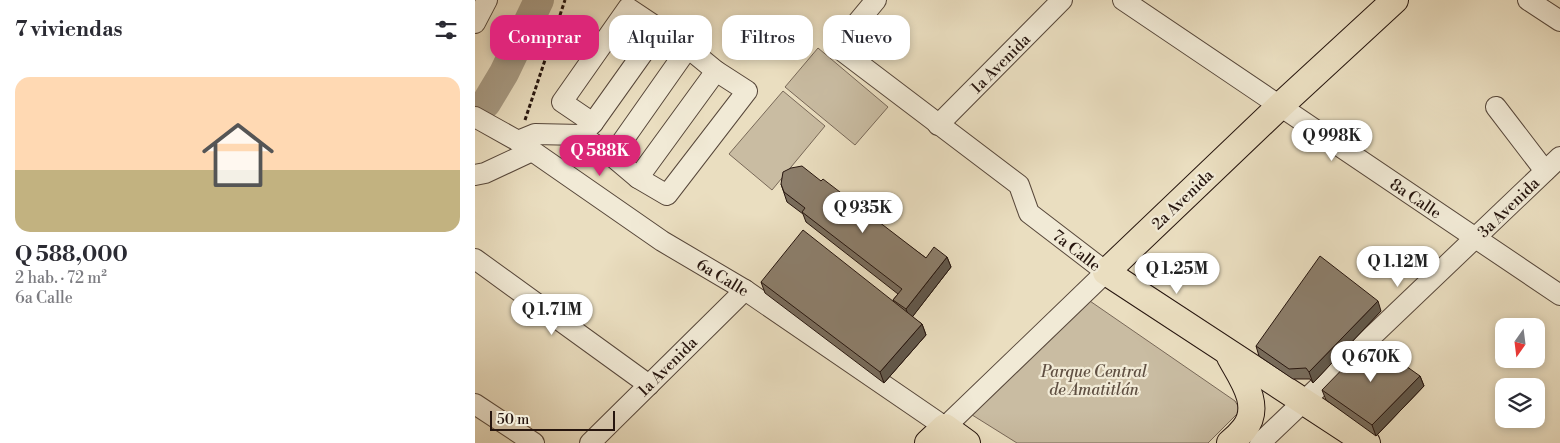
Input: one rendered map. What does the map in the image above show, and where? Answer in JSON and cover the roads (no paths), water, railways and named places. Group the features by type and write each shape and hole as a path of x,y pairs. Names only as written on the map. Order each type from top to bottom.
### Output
{"main road":[{"name":"2a Avenida","path":"1106,272 1280,106 1395,0"},
{"name":"7a Calle","path":"1106,272 1367,443"},
{"path":"1227,352 1247,386 1251,407 1250,418 1245,428 1230,443"},
{"name":"6a Calle","path":"937,435 967,443"}],"street":[{"path":"475,23 487,0"},
{"name":"7a Calle","path":"876,0 837,47 1019,185 1029,213 1106,272"},
{"name":"1a Avenida","path":"938,125 1062,0"},
{"name":"8a Calle","path":"1123,0 1560,295"},
{"path":"1528,0 1560,22"},
{"path":"624,15 629,8 639,15"},
{"path":"609,36 562,102 611,156 638,178 667,195 747,91 703,60"},
{"path":"475,175 485,172 525,146 535,134 587,129 637,60"},
{"path":"611,156 679,60"},
{"path":"638,178 716,71"},
{"path":"1497,107 1545,171"},
{"name":"6a Calle","path":"475,117 525,146 662,241 745,290 937,435"},
{"name":"3a Avenida","path":"1259,443 1560,157"},
{"path":"475,259 649,385"},
{"name":"2a Avenida","path":"937,435 1106,272"},
{"name":"1a Avenida","path":"590,443 745,290"},
{"path":"475,404 534,443"}],"waterway":[{"path":"475,111 486,103 504,73 539,0"}],"park label":[{"name":"Parque Central de Amatitlán","path":"1094,380"}]}
